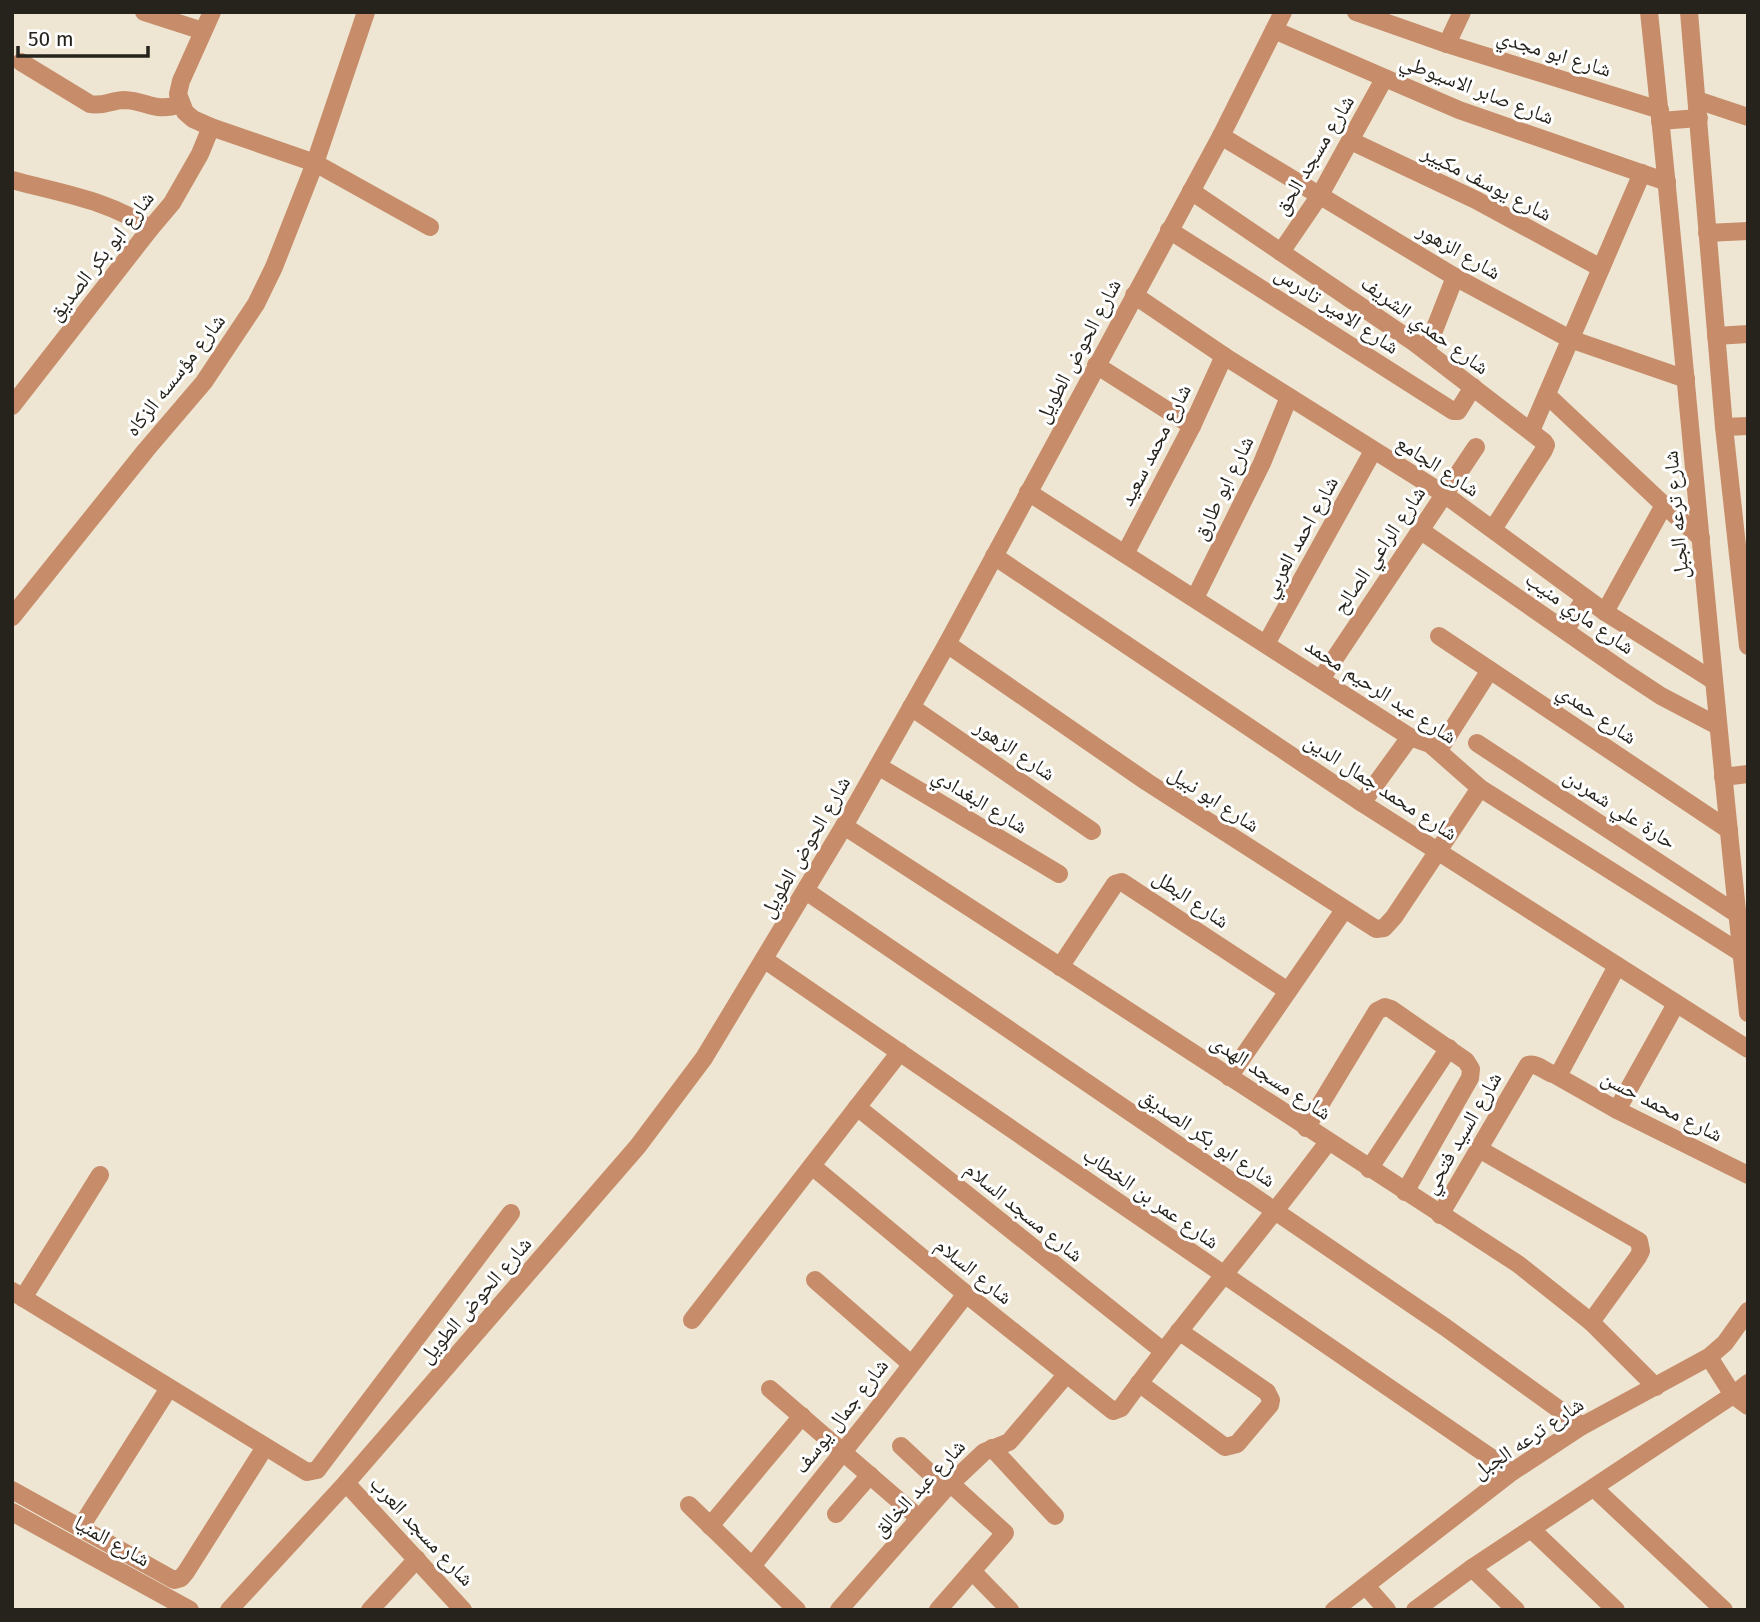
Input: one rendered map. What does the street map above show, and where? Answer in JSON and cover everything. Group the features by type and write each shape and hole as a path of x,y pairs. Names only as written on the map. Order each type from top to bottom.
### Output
{"street":[{"path":"144,12 203,31"},
{"path":"212,12 181,81 178,94 180,104 193,119 315,163 430,227"},
{"name":"شارع مؤسسه الزكاه","path":"12,617 204,382 256,304 274,267 315,163 366,12"},
{"name":"شارع الحوض الطويل","path":"229,1610 346,1483 661,1118 704,1058 806,891 947,644 1221,136 1283,12"},
{"name":"شارع ابو مجدي","path":"1356,12 1379,16 1447,44 1663,116 1696,112"},
{"path":"1447,44 1462,12"},
{"name":"شارع ترعه الجبل","path":"1649,12 1663,116 1718,726 1748,1013"},
{"path":"1689,12 1724,427 1746,608 1748,646"},
{"name":"شارع صابر الاسيوطي","path":"1273,30 1459,110 1667,182"},
{"path":"21,62 90,104 99,106 127,100 163,109 180,104"},
{"name":"شارع مسجد الحق","path":"1281,252 1320,195 1384,79"},
{"path":"1696,112 1748,117"},
{"name":"شارع ابو بكر الصديق","path":"12,406 173,203 200,154 211,127"},
{"name":"شارع الزهور","path":"1221,136 1455,277 1570,339 1686,379"},
{"name":"شارع يوسف مكيير","path":"1351,141 1476,200 1601,268"},
{"path":"1493,529 1545,447 1544,442 1531,431 1642,173"},
{"path":"12,180 107,206 136,219 150,229"},
{"name":"شارع حمدي الشريف","path":"1191,191 1426,351 1531,431"},
{"name":"شارع الامير تادرس","path":"1169,230 1453,411 1458,411 1473,387"},
{"path":"1707,233 1748,231"},
{"path":"1426,351 1455,277"},
{"name":"شارع الجامع","path":"1134,295 1224,356 1444,494 1605,612 1714,681"},
{"path":"1716,336 1748,334"},
{"name":"شارع محمد سعيد","path":"1125,554 1192,426 1224,356"},
{"path":"1096,365 1192,426"},
{"path":"1547,395 1701,537"},
{"name":"شارع ابو طارق","path":"1195,598 1262,463 1289,397"},
{"path":"1724,427 1748,426"},
{"name":"شارع الراعي الصالح","path":"1321,679 1476,447"},
{"name":"شارع احمد العربي","path":"1266,644 1374,451"},
{"name":"شارع عبد الرحيم محمد","path":"1028,492 1410,737 1439,750 1480,788 1741,953"},
{"path":"1605,612 1664,505"},
{"name":"شارع ماري منيب","path":"1420,530 1661,696 1718,726"},
{"name":"شارع محمد جمال الدين","path":"994,556 1362,803 1748,1049"},
{"path":"1566,629 1585,598"},
{"name":"شارع حمدي","path":"1439,636 1729,830"},
{"name":"شارع ابو نبيل","path":"947,644 1147,782 1368,926 1384,928 1437,852"},
{"path":"1439,750 1490,670"},
{"name":"شارع الزهور","path":"911,707 1092,831"},
{"path":"1362,803 1410,737"},
{"name":"حارة علي شمردن","path":"1477,743 1737,914"},
{"name":"شارع البغدادي","path":"878,766 1059,874"},
{"path":"1723,777 1748,774"},
{"path":"1437,852 1480,788"},
{"name":"شارع مسجد الهدى","path":"844,826 1518,1264 1591,1322 1656,1387"},
{"name":"شارع البطل","path":"1060,967 1115,884 1122,882 1288,991"},
{"name":"شارع ابو بكر الصديق","path":"806,891 1445,1327 1582,1426"},
{"path":"1229,1077 1344,910"},
{"name":"شارع عمر بن الخطاب","path":"765,960 1512,1472"},
{"path":"1558,1076 1617,966"},
{"path":"1617,1110 1676,1004"},
{"path":"1306,1128 1377,1011 1385,1007 1391,1009 1466,1061 1471,1073 1405,1192"},
{"path":"1369,1169 1449,1048"},
{"path":"692,1320 900,1052"},
{"name":"شارع السيد فتحي","path":"1440,1215 1528,1065 1534,1064 1558,1076"},
{"name":"شارع محمد حسن","path":"1558,1076 1617,1110 1748,1175"},
{"name":"شارع مسجد السلام","path":"857,1107 1163,1351"},
{"path":"1180,1331 1267,1392 1270,1405 1237,1444 1225,1447 1139,1383 1163,1351 1276,1212 1328,1142"},
{"path":"1479,1149 1639,1241 1641,1251 1638,1257 1591,1322"},
{"name":"شارع السلام","path":"812,1166 1108,1409 1113,1411 1121,1408 1139,1383"},
{"path":"100,1175 18,1294 307,1472 317,1470 511,1213"},
{"path":"815,1280 911,1364"},
{"name":"شارع جمال يوسف","path":"752,1566 966,1294"},
{"name":"شارع ترعه الجبل","path":"1334,1610 1512,1472 1582,1426 1709,1357 1725,1343 1748,1311"},
{"path":"1709,1357 1741,1400"},
{"name":"شارع عبد الخالق","path":"839,1610 948,1485 984,1452 1009,1442 1066,1375"},
{"path":"1415,1610 1472,1568 1594,1488 1741,1400 1748,1383"},
{"path":"80,1528 169,1388"},
{"path":"770,1389 919,1518"},
{"path":"710,1526 802,1416"},
{"path":"901,1446 1005,1532 938,1610"},
{"path":"12,1490 174,1580 181,1578 265,1447"},
{"path":"992,1447 1055,1516"},
{"path":"836,1514 870,1475"},
{"name":"شارع مسجد العرب","path":"346,1483 463,1610"},
{"path":"1594,1488 1724,1610"},
{"path":"689,1506 797,1610"},
{"name":"شارع المنيا","path":"12,1512 190,1610"},
{"path":"1531,1529 1616,1610"},
{"path":"370,1610 416,1559"},
{"path":"1472,1568 1516,1610"},
{"path":"972,1571 1010,1610"},
{"path":"1366,1586 1387,1610"}]}
